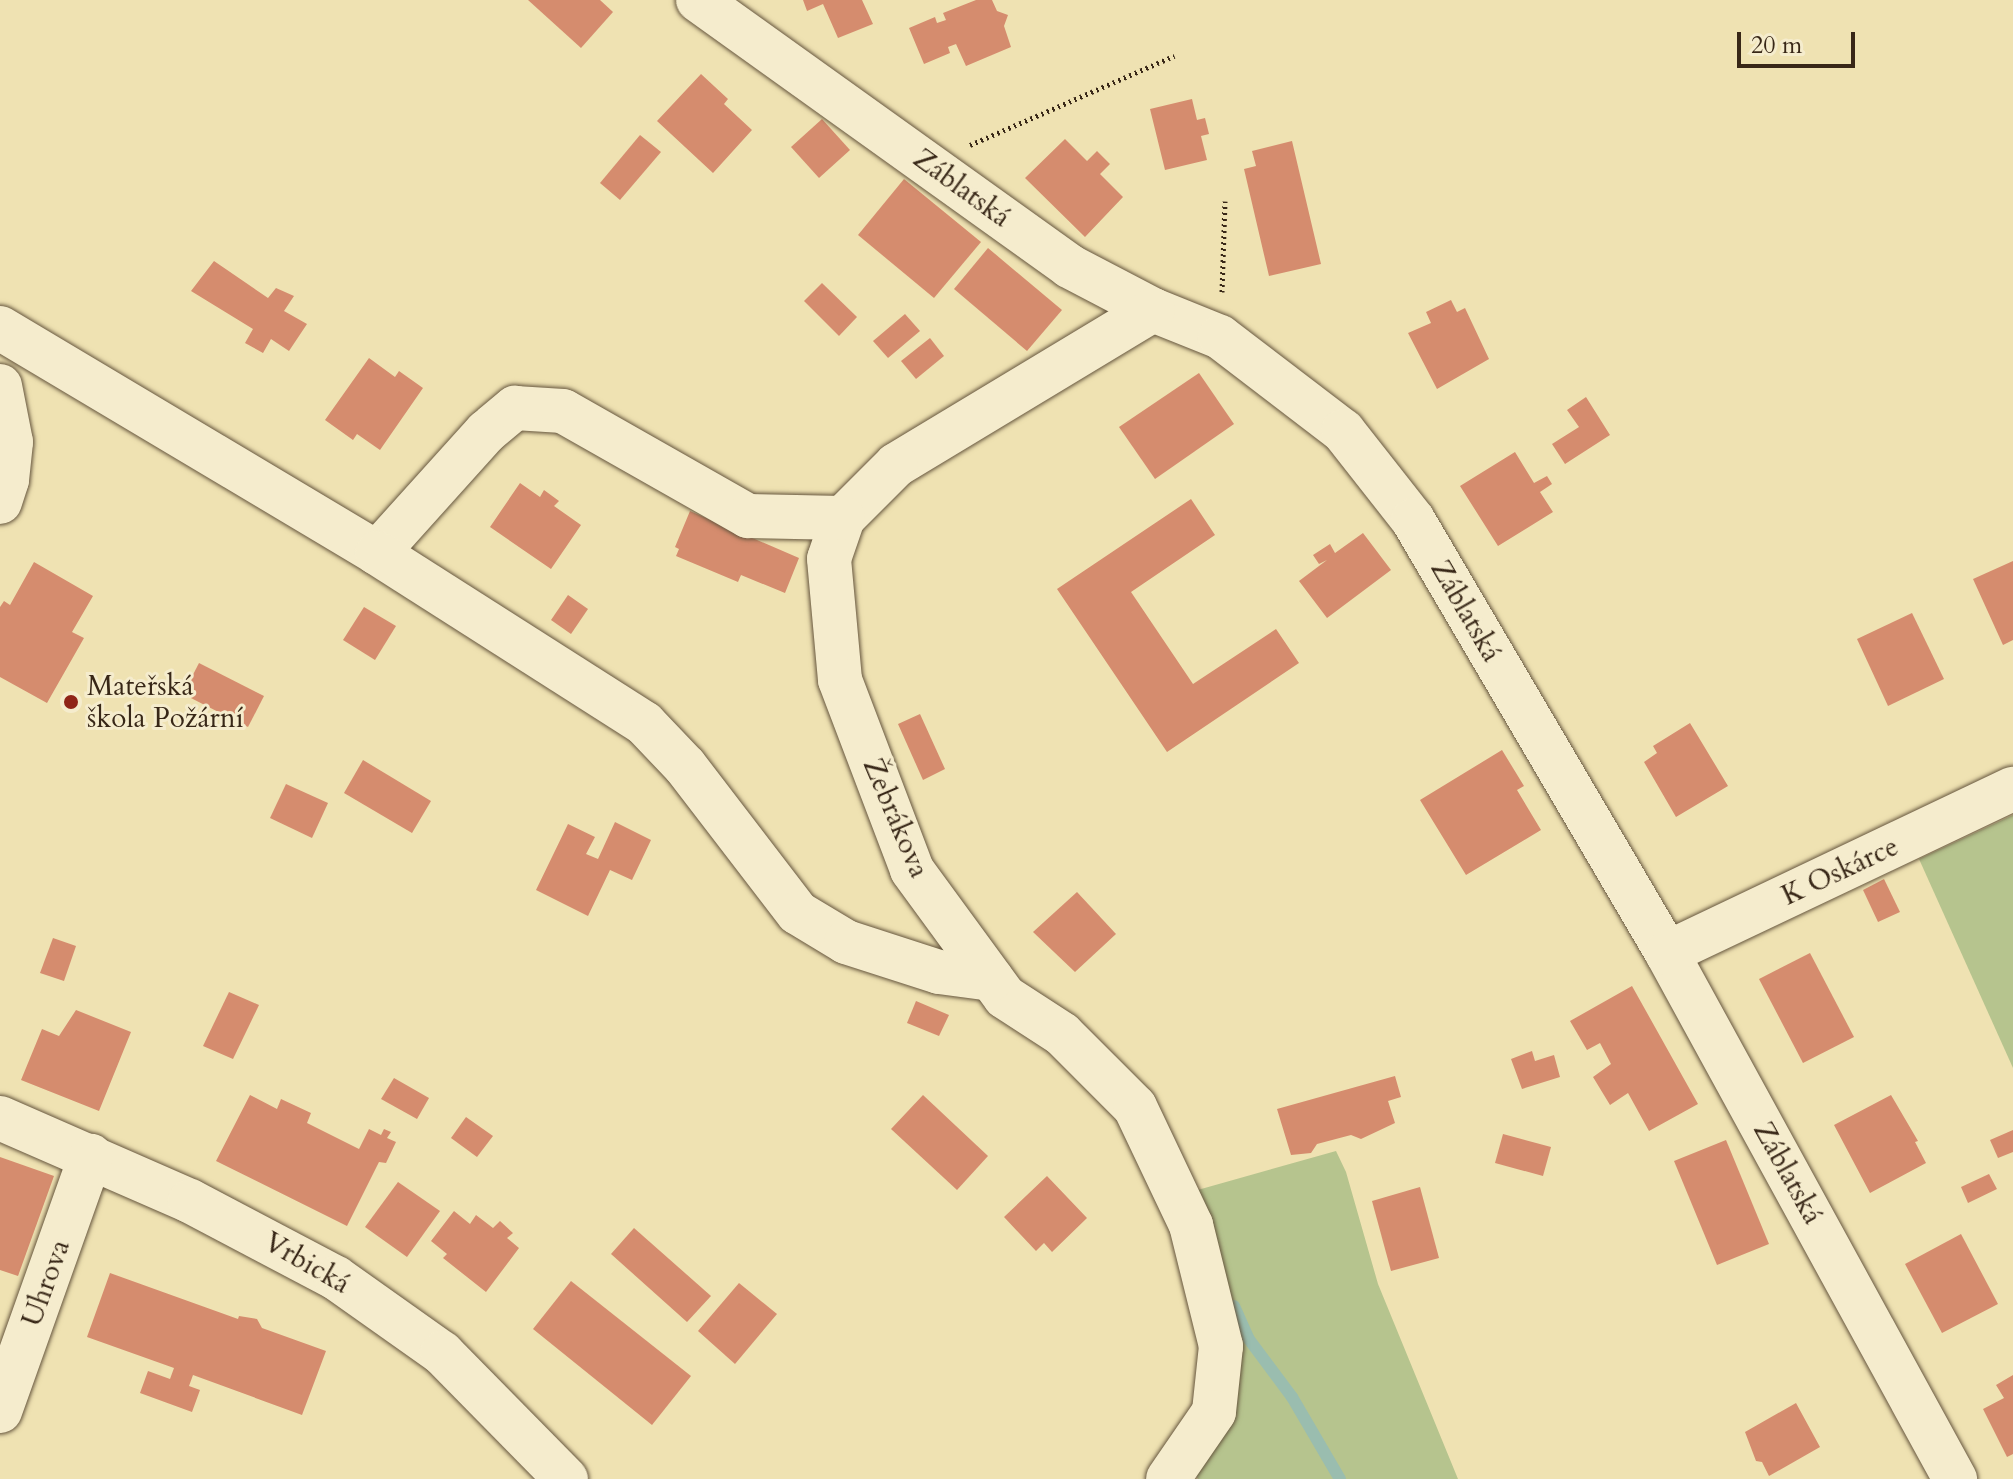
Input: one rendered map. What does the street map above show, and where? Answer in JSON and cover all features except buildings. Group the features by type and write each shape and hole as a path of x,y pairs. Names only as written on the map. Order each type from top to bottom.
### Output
{"street":[{"name":"Záblatská","path":"698,0 1069,266 1153,310 1220,337 1343,431 1413,520 1667,953 1955,1479"},
{"name":"Žebrákova","path":"1153,310 896,465 843,518 829,559 840,680 912,870 1005,997 1062,1034 1135,1107 1191,1225 1221,1346 1214,1412 1168,1479"},
{"path":"0,328 377,553 644,723 685,766 798,913 846,942 939,972 992,979"},
{"path":"0,386 11,442 7,480 0,502"},
{"path":"377,553 486,432 515,408 563,411 748,516 843,518"},
{"name":"K Oskárce","path":"1667,953 2013,789"},
{"name":"Vrbická","path":"0,1118 91,1156 276,1243 373,1301 442,1353 566,1479"},
{"name":"Uhrova","path":"0,1411 91,1156"}],"path":[{"path":"929,164 1174,56"},
{"path":"1220,337 1225,201"}],"green space":[{"path":"2013,815 2013,1068 1919,859"},
{"path":"1336,1151 1346,1172 1378,1284 1458,1479 1198,1479 1194,1473 1220,1420 1187,1193"}],"waterway":[{"path":"1234,1306 1248,1338 1292,1397 1340,1479"}],"place":[{"name":"Mateřská škola Požární","path":"71,702"}]}
